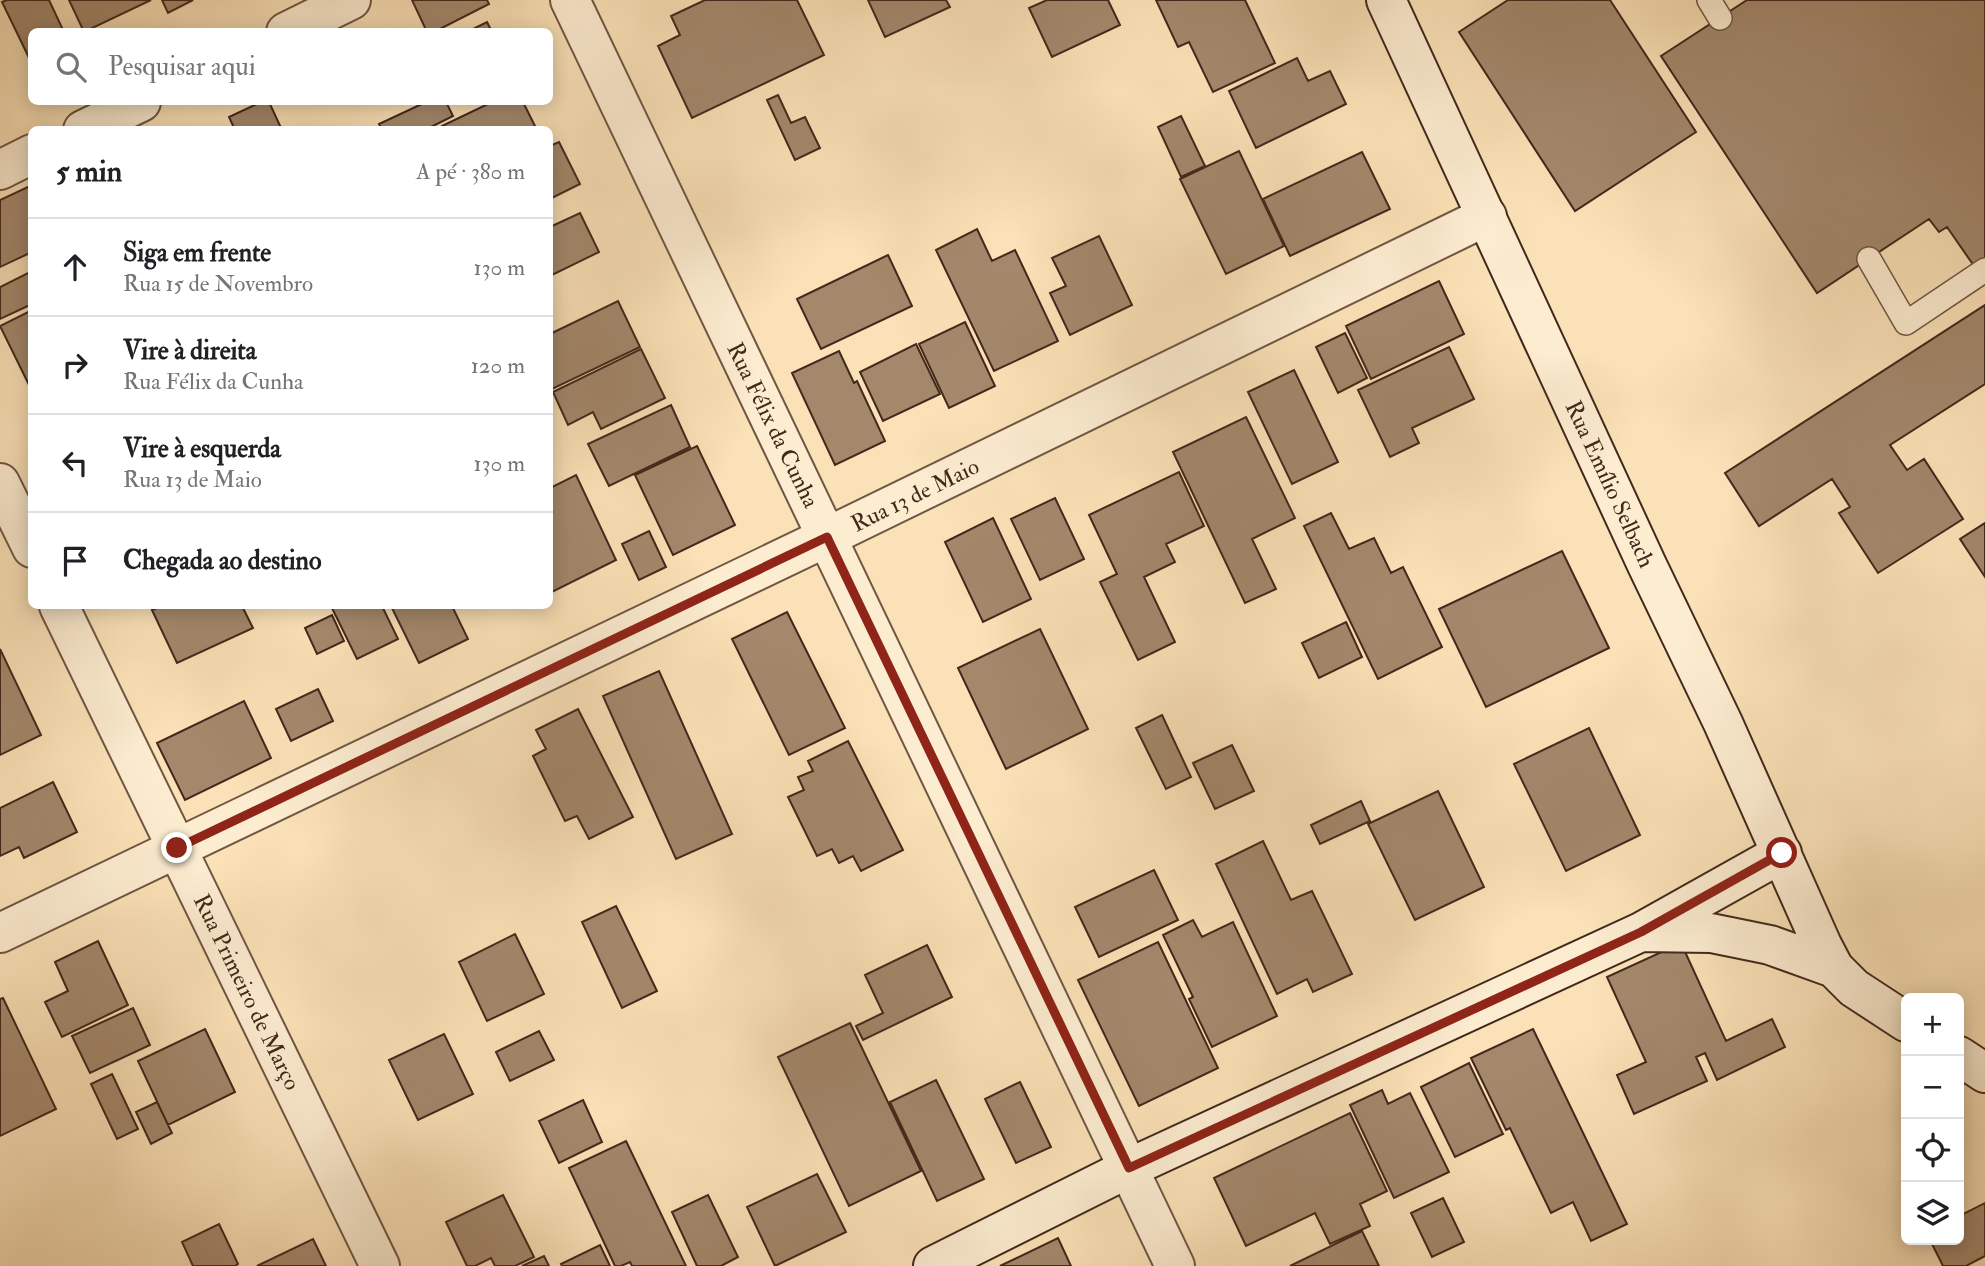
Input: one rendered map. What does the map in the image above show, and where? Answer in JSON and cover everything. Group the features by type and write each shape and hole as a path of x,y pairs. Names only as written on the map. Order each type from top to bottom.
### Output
{"street":[{"path":"294,28 351,0"},
{"name":"Rua Félix da Cunha","path":"570,0 1175,1266"},
{"name":"Rua Emílio Selbach","path":"1386,0 1834,968"},
{"path":"91,126 135,105"},
{"path":"0,170 28,157"},
{"name":"Rua 13 de Maio","path":"0,933 827,537 1487,216"},
{"path":"0,483 28,540"},
{"name":"Rua Primeiro de Março","path":"60,609 380,1266"},
{"path":"933,1266 1129,1168 1641,932 1782,853"},
{"path":"1641,932 1710,933 1770,945 1834,968 1854,988 1901,1019"},
{"path":"1964,1059 1985,1073"}],"lane":[{"path":"1869,259 1906,323 1985,270"}],"building":[{"path":"49,0 62,28 28,28 28,56 2,2"},
{"path":"69,0 151,0 92,28 82,28"},
{"path":"162,0 193,0 168,13"},
{"path":"412,0 487,0 489,4 442,28 425,28"},
{"path":"705,0 797,0 824,55 692,118 658,46 680,35 671,16"},
{"path":"868,0 946,0 950,7 885,37"},
{"path":"1047,0 1108,0 1120,25 1052,57 1029,8"},
{"path":"1156,0 1245,0 1275,63 1213,92 1189,42 1178,47"},
{"path":"1508,0 1610,0 1696,132 1575,211 1459,32"},
{"path":"1747,0 1985,0 1985,259 1974,266 1947,227 1939,232 1929,219 1817,293 1661,56"},
{"path":"487,22 490,28 475,28"},
{"path":"1297,58 1308,81 1330,71 1346,104 1256,148 1229,91"},
{"path":"778,95 791,123 805,117 820,148 795,160 767,100"},
{"path":"255,105 270,105 280,126 233,126 229,117"},
{"path":"420,105 448,105 453,116 433,126 379,124"},
{"path":"486,105 524,105 535,126 442,126"},
{"path":"1181,116 1205,166 1181,177 1158,127"},
{"path":"559,142 580,184 553,198 553,145"},
{"path":"1239,151 1284,246 1226,274 1180,179"},
{"path":"1362,152 1390,209 1290,256 1263,199"},
{"path":"28,187 28,254 0,267 0,200"},
{"path":"580,213 599,252 553,275 553,226"},
{"path":"977,229 992,261 1015,250 1058,341 994,371 936,250"},
{"path":"1099,236 1132,305 1070,335 1050,293 1066,286 1052,258"},
{"path":"888,255 912,306 821,349 797,299"},
{"path":"28,273 28,306 0,319 0,287"},
{"path":"1439,281 1464,334 1371,379 1346,326"},
{"path":"618,301 640,347 553,389 553,333"},
{"path":"1985,305 1985,384 1890,445 1907,470 1924,459 1963,519 1878,573 1839,513 1850,507 1832,479 1759,526 1725,473"},
{"path":"28,312 28,383 0,326"},
{"path":"965,322 995,386 949,408 919,344"},
{"path":"1345,333 1367,378 1338,393 1316,347"},
{"path":"916,344 940,394 883,421 860,372"},
{"path":"1449,347 1474,399 1412,428 1419,443 1390,457 1358,390"},
{"path":"641,349 665,398 601,429 593,412 568,425 553,392"},
{"path":"839,351 854,383 857,381 885,441 835,465 792,373"},
{"path":"1294,370 1338,462 1292,484 1248,392"},
{"path":"671,405 690,447 609,486 588,444"},
{"path":"1246,417 1295,518 1252,539 1276,589 1245,603 1173,452"},
{"path":"697,446 735,525 673,555 635,475"},
{"path":"1179,472 1204,526 1166,544 1175,562 1144,577 1175,642 1138,660 1100,582 1117,574 1089,515"},
{"path":"576,475 616,560 553,592 553,486"},
{"path":"1055,498 1084,559 1040,580 1011,519"},
{"path":"1331,513 1349,549 1374,538 1391,573 1403,567 1442,647 1378,679 1304,526"},
{"path":"993,518 1031,599 983,622 945,542"},
{"path":"1985,523 1985,577 1960,539"},
{"path":"649,531 666,567 639,580 622,544"},
{"path":"1562,551 1609,648 1486,707 1439,609"},
{"path":"244,609 253,628 177,663 152,610"},
{"path":"332,609 383,609 398,639 357,659"},
{"path":"392,609 453,609 468,639 419,663"},
{"path":"787,612 845,728 789,755 732,639"},
{"path":"332,615 344,641 317,654 305,628"},
{"path":"1346,622 1362,657 1319,678 1302,643"},
{"path":"1040,629 1088,729 1006,769 958,668"},
{"path":"0,649 41,735 0,755"},
{"path":"659,671 732,834 676,859 603,696"},
{"path":"318,689 333,721 291,741 276,709"},
{"path":"244,701 271,758 185,800 157,743"},
{"path":"578,709 633,817 589,839 577,816 565,821 533,756 546,749 536,730"},
{"path":"1162,715 1191,777 1166,789 1136,728"},
{"path":"1589,728 1640,835 1566,871 1514,764"},
{"path":"848,741 903,850 861,871 853,856 839,863 832,849 817,856 788,797 804,790 798,777 813,771 808,761"},
{"path":"1232,745 1254,791 1215,809 1193,763"},
{"path":"53,782 77,832 24,858 19,847 0,856 0,808"},
{"path":"1438,791 1484,887 1415,920 1368,824"},
{"path":"1361,801 1370,821 1320,844 1311,825"},
{"path":"1263,841 1291,900 1312,891 1352,974 1313,992 1307,979 1277,994 1216,864"},
{"path":"1154,870 1178,920 1099,957 1075,907"},
{"path":"616,906 657,991 622,1008 582,922"},
{"path":"1193,920 1202,937 1233,922 1277,1016 1212,1047 1189,999 1193,997 1163,935"},
{"path":"515,934 544,994 487,1021 459,962"},
{"path":"98,941 128,1005 62,1037 45,1002 68,991 55,962"},
{"path":"1158,942 1218,1068 1139,1106 1078,980"},
{"path":"1681,943 1726,1041 1772,1019 1785,1047 1717,1080 1705,1053 1696,1057 1707,1081 1634,1114 1617,1075 1646,1062 1607,977"},
{"path":"927,945 952,997 863,1040 856,1026 883,1013 865,975"},
{"path":"3,998 56,1109 0,1136 0,999"},
{"path":"133,1008 150,1045 90,1073 72,1036"},
{"path":"850,1023 921,1171 849,1206 778,1057"},
{"path":"205,1029 235,1092 168,1125 138,1061"},
{"path":"1533,1029 1627,1224 1591,1241 1573,1202 1551,1213 1510,1128 1506,1130 1471,1058"},
{"path":"539,1031 554,1060 510,1081 496,1052"},
{"path":"444,1034 473,1094 418,1120 389,1060"},
{"path":"1469,1063 1503,1134 1455,1157 1421,1087"},
{"path":"112,1074 138,1129 117,1139 91,1084"},
{"path":"936,1080 984,1179 937,1201 890,1102"},
{"path":"1020,1082 1051,1147 1016,1163 985,1099"},
{"path":"1382,1090 1388,1104 1410,1093 1449,1172 1394,1198 1350,1105"},
{"path":"583,1100 602,1142 559,1163 539,1121"},
{"path":"157,1102 172,1133 151,1144 136,1112"},
{"path":"1350,1113 1387,1191 1360,1204 1370,1226 1330,1244 1315,1213 1246,1246 1214,1178"},
{"path":"626,1141 686,1266 632,1266 630,1262 615,1266 569,1168"},
{"path":"817,1174 846,1232 775,1266 747,1207"},
{"path":"503,1195 534,1257 515,1266 495,1266 491,1258 475,1266 467,1266 446,1222"},
{"path":"708,1195 738,1257 721,1266 697,1266 672,1212"},
{"path":"1443,1198 1464,1242 1432,1257 1411,1213"},
{"path":"1985,1203 1985,1256 1966,1266 1943,1266 1932,1245 1964,1245 1964,1214"},
{"path":"219,1224 238,1264 193,1266 182,1242"},
{"path":"1362,1231 1379,1266 1290,1266"},
{"path":"1058,1238 1071,1266 1000,1266"},
{"path":"313,1239 326,1266 257,1266"},
{"path":"600,1245 610,1266 562,1266 561,1264"},
{"path":"544,1256 549,1266 522,1266"}],"route":[{"path":"177,848 827,537 1129,1168 1641,932 1782,853"}]}
